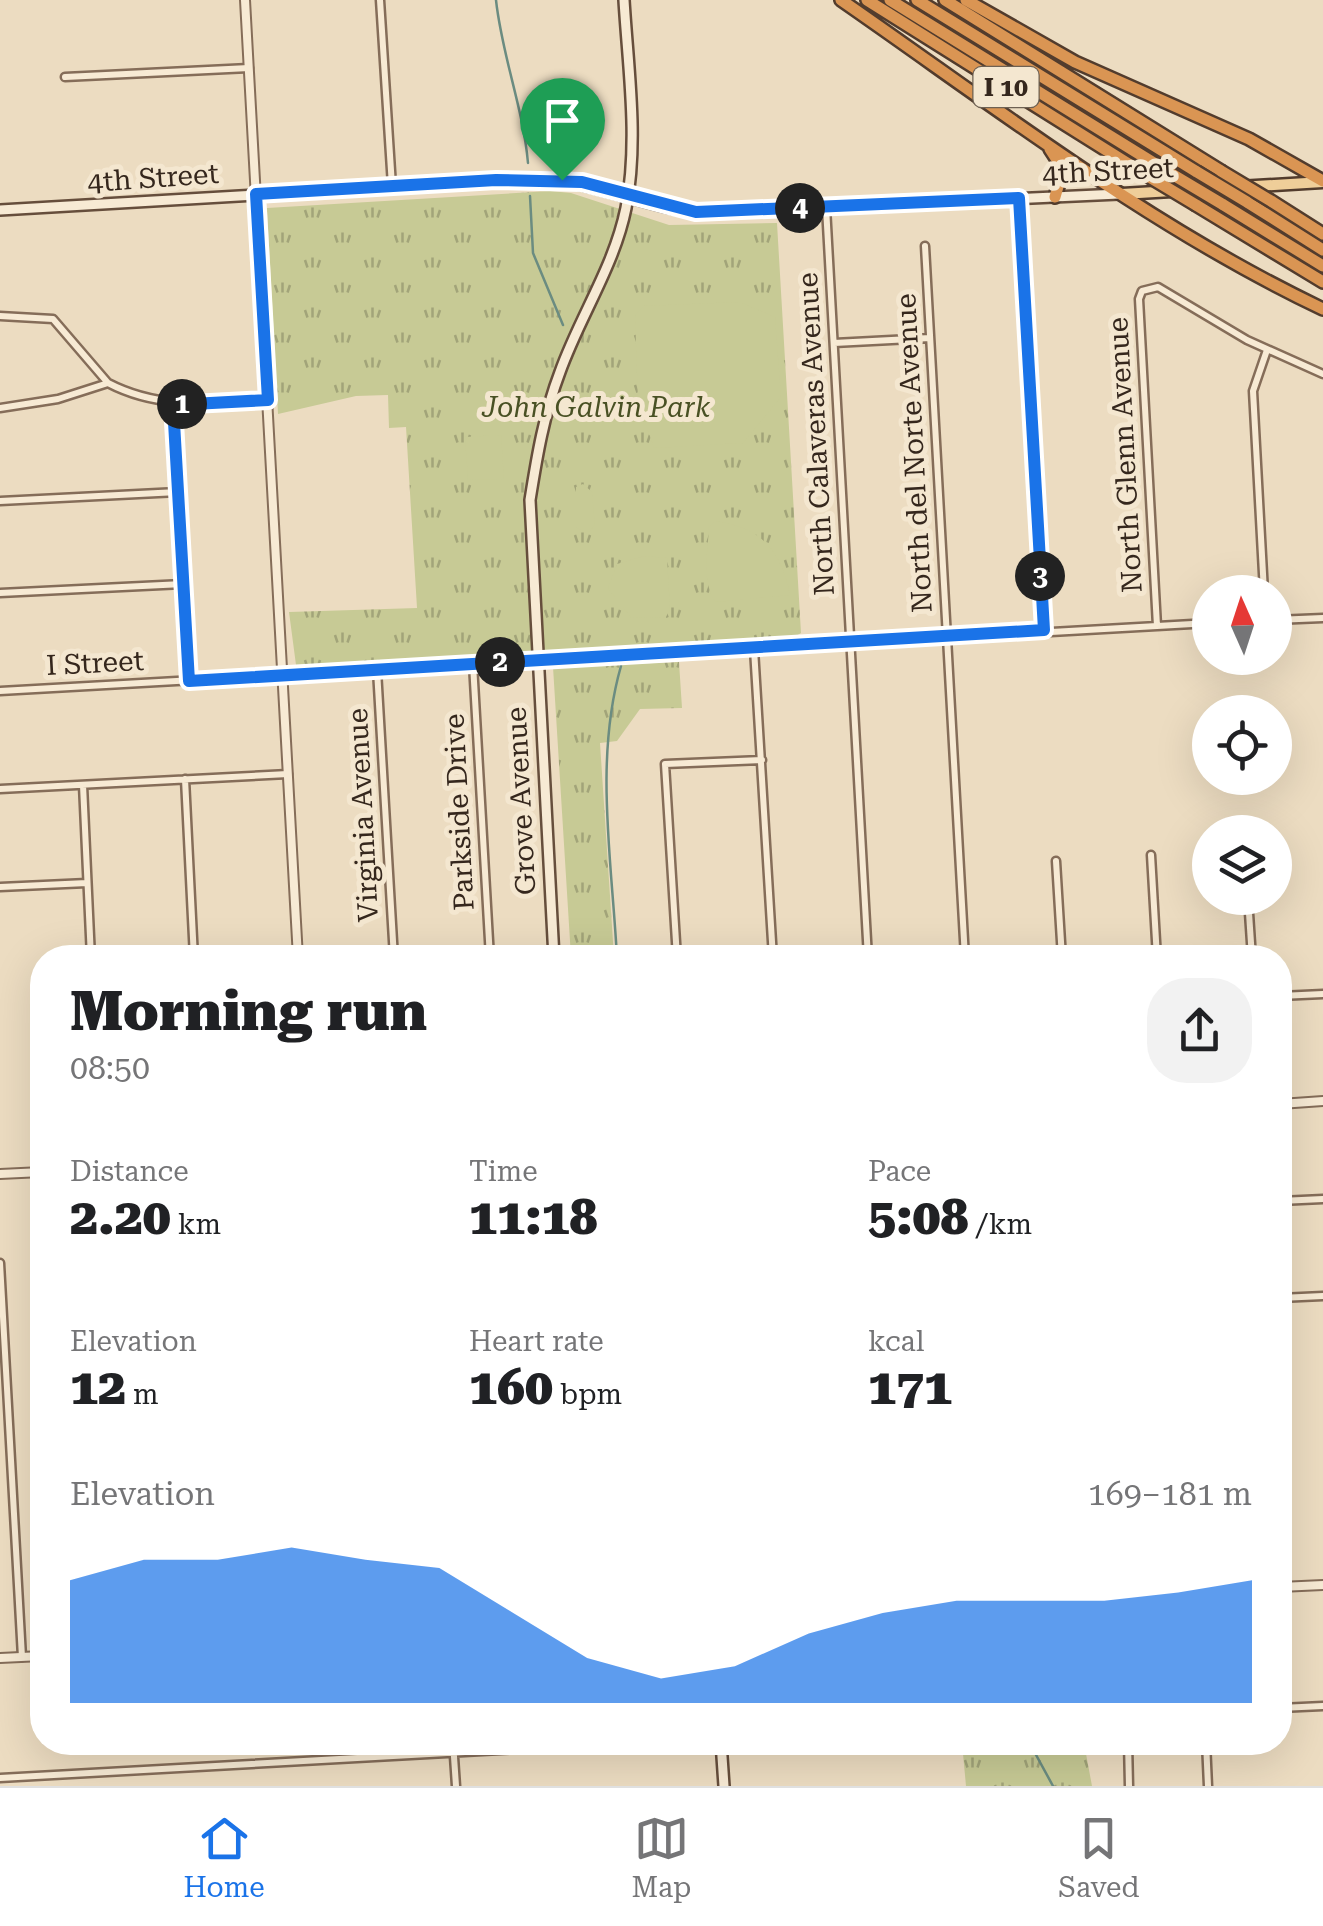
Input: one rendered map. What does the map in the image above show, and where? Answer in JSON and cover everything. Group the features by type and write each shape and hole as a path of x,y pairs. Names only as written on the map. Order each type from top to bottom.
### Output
{"highway":[{"path":"841,0 1122,194 1323,308"},
{"name":"I 10","path":"867,0 1323,282"},
{"path":"890,0 1323,266"},
{"path":"916,0 1323,250"},
{"name":"I 10","path":"944,0 1323,234"},
{"path":"966,0 1075,62 1249,139 1323,182"},
{"path":"1032,133 1062,165 1063,178 1055,196"}],"main road":[{"name":"Grove Avenue","path":"553,945 530,532 539,440 560,371 611,259 628,196 632,143 624,0"},
{"name":"4th Street","path":"0,210 528,179 582,182 696,212 1323,182"},
{"path":"722,1755 724,1786"}],"street":[{"path":"244,0 297,945"},
{"path":"380,0 392,186"},
{"path":"65,77 249,68"},
{"path":"1019,198 1044,630"},
{"name":"North Calaveras Avenue","path":"826,207 867,945"},
{"name":"North del Norte Avenue","path":"925,246 965,945"},
{"name":"North Glenn Avenue","path":"1157,626 1138,299 1150,287 1158,287 1267,350"},
{"path":"0,316 53,319 108,382 136,398 173,405 268,400"},
{"path":"834,342 930,338"},
{"path":"1263,575 1254,391 1267,350 1323,374"},
{"path":"0,408 58,399 108,382"},
{"path":"173,405 189,681"},
{"path":"0,501 178,492"},
{"path":"0,593 183,584"},
{"path":"1292,619 1323,618"},
{"name":"I Street","path":"0,691 1192,625"},
{"path":"754,650 772,945"},
{"name":"Parkside Drive","path":"473,664 489,945"},
{"name":"Virginia Avenue","path":"377,670 393,945"},
{"path":"676,945 666,764 762,760"},
{"path":"0,790 289,774"},
{"path":"185,780 193,945"},
{"path":"83,785 90,945"},
{"path":"1151,855 1156,945"},
{"path":"1056,861 1061,945"},
{"path":"0,887 87,883"},
{"path":"1249,915 1251,945"},
{"path":"1292,995 1323,994"},
{"path":"1292,1103 1323,1102"},
{"path":"0,1174 30,1173"},
{"path":"1292,1201 1323,1199"},
{"path":"0,1262 22,1657"},
{"path":"1292,1297 1323,1296"},
{"path":"1292,1587 1323,1585"},
{"path":"0,1658 30,1657"},
{"path":"1292,1707 1323,1706"},
{"path":"0,1778 418,1755"},
{"path":"454,1755 456,1786"},
{"path":"1128,1755 1129,1786"},
{"path":"1207,1755 1208,1786"}],"green space":[{"name":"John Galvin Park","path":"550,191 571,193 669,225 777,223 801,633 793,638 296,665 289,612 417,608 406,427 389,428 388,395 356,396 278,414 267,208"},
{"path":"740,302 775,317 781,397 743,443 654,448 638,402 635,315 644,306"},
{"path":"501,435 504,479 468,480 465,437"},
{"path":"583,484 592,492 595,525 587,534 576,527 576,487"},
{"path":"715,521 745,529 766,543 781,565 790,595 716,602 708,586 706,566 709,527"},
{"path":"644,556 667,558 670,609 666,617 631,618 608,588 617,564"},
{"path":"679,662 682,708 640,709 617,741 600,743 613,945 570,945 553,667"},
{"path":"963,1755 1086,1755 1092,1786 966,1786"}],"waterway":[{"path":"496,0 528,163"},
{"path":"530,196 533,253 563,325"},
{"path":"616,945 607,774 608,738 621,666"},
{"path":"1036,1755 1053,1786"}],"route":[{"path":"496,180 562,180 591,184 674,210 696,212 1019,198 1044,630 189,681 173,405 268,400 256,194 496,180"}]}
